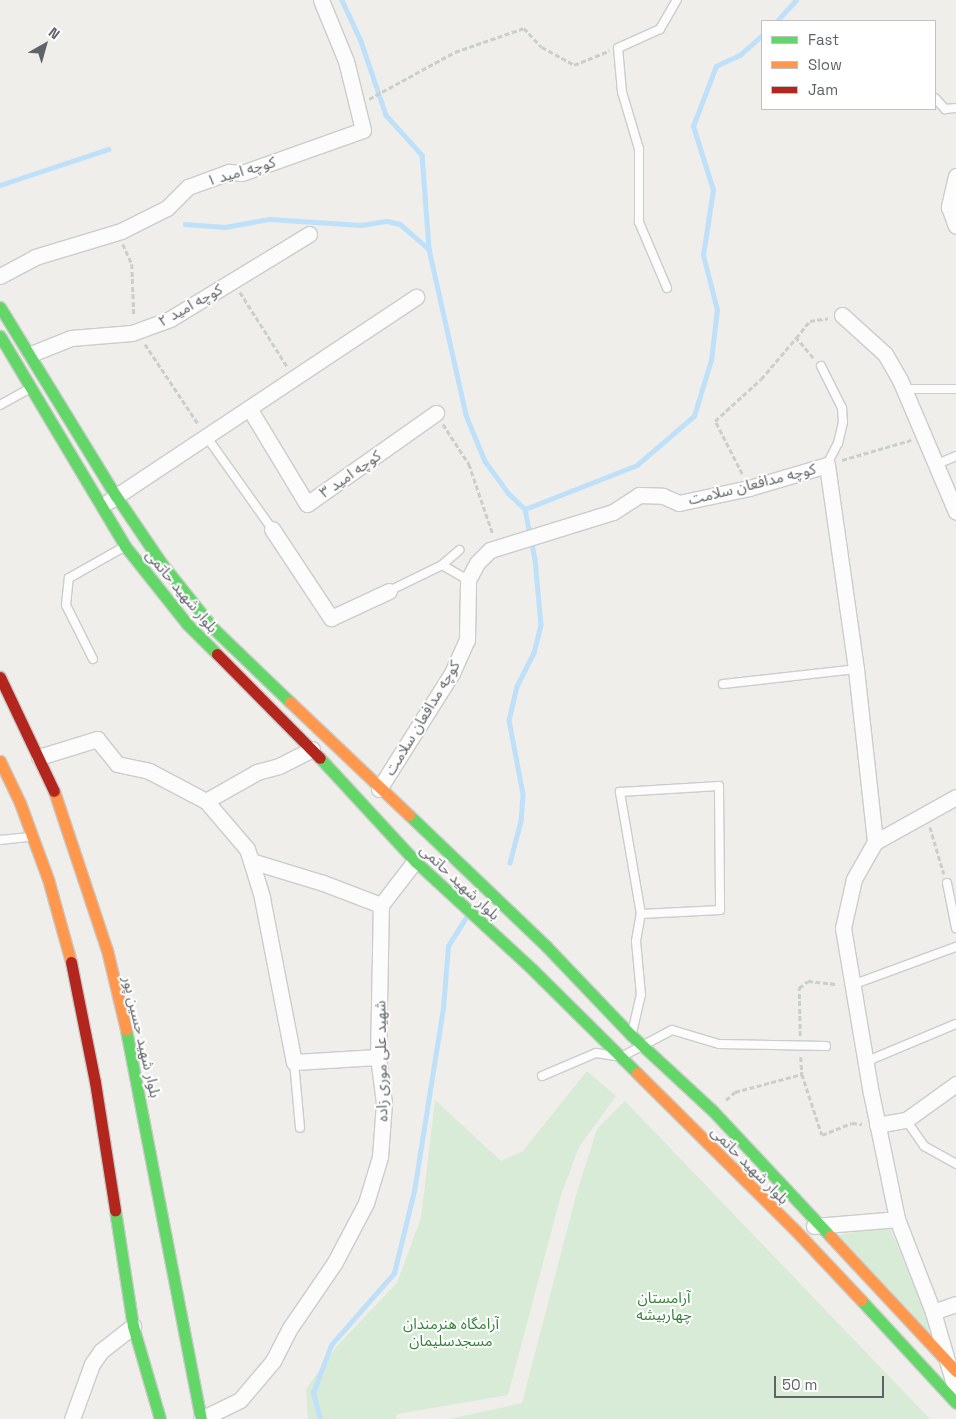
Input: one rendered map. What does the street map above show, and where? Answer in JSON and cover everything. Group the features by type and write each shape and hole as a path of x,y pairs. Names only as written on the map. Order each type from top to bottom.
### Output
{"main road":[{"name":"بلوار شهید حاتمی","path":"0,307 31,354 116,496 162,564 213,628 546,946 632,1035 713,1112 952,1367"},
{"name":"بلوار شهید حاتمی","path":"0,336 125,546 187,624 312,749 415,862 532,970 796,1231 956,1404"},
{"name":"بلوار شهيد حسین پور","path":"0,677 39,756 80,862 107,950 136,1074 201,1419"},
{"path":"0,762 32,836 48,879 72,966 95,1082 133,1326 160,1419"}],"street":[{"name":"کوچه امید ۱","path":"0,276 35,257 121,230 168,208 188,187 229,172 242,173 363,130 346,62 321,0"},
{"path":"956,176 948,207 956,226"},
{"name":"کوچه امید ۲","path":"31,354 71,338 132,333 170,319 309,234"},
{"path":"101,506 416,297"},
{"path":"842,315 885,354 904,389 922,437 956,512"},
{"name":"کوچه امید ۳","path":"249,408 308,504 436,413"},
{"name":"کوچه مدافعان سلامت","path":"379,788 452,673 467,640 468,580 477,563 504,545 613,512 639,495 663,496 680,502 749,488 827,464 856,669 875,842"},
{"path":"272,529 331,618 389,591"},
{"path":"39,756 97,739 117,764 149,771 206,801 247,849 266,917 294,1062 378,1057"},
{"path":"206,801 257,772 279,766 312,749"},
{"path":"956,797 875,842 854,879 843,928 865,1062 897,1219 952,1367 956,1391"},
{"path":"251,861 323,883 381,905 415,862"},
{"name":"شهید علی موری زاده","path":"201,1419 240,1400 273,1361 290,1328 335,1262 366,1203 380,1157 384,1103 378,1057 381,905"},
{"path":"877,1124 906,1120 956,1084"},
{"path":"796,1231 820,1224 897,1219"},
{"path":"933,1312 956,1304"},
{"path":"72,1419 92,1364 101,1351 133,1326"}],"lane":[{"path":"667,288 639,222 639,149 622,92 618,48 660,29 677,0"},
{"path":"936,99 945,109 956,108"},
{"path":"821,366 842,408 843,422 838,443 827,464"},
{"path":"0,405 32,387"},
{"path":"904,389 956,389"},
{"path":"206,436 272,529"},
{"path":"935,465 956,456"},
{"path":"93,658 66,605 69,578 125,546"},
{"path":"389,591 442,565 459,550"},
{"path":"442,565 468,580"},
{"path":"723,684 856,669"},
{"path":"632,1035 641,995 636,941 640,914 620,792 719,786 720,910 640,914"},
{"path":"0,840 32,836"},
{"path":"947,883 956,928"},
{"path":"852,985 956,946"},
{"path":"865,1062 956,1024"},
{"path":"542,1076 596,1053 621,1057 672,1030 719,1044 826,1046"},
{"path":"294,1062 300,1128"},
{"path":"906,1120 924,1146 956,1164"}],"path":[{"path":"369,99 455,52 524,28 542,47 574,65 618,48"},
{"path":"232,281 295,378"},
{"path":"749,488 715,421 761,379 810,321 842,315"},
{"path":"796,338 821,366"},
{"path":"436,413 469,464 504,545"},
{"path":"827,464 922,437"},
{"path":"926,814 947,883"},
{"path":"852,985 808,982 799,988 802,1074 822,1135 852,1123 877,1124"},
{"path":"713,1112 735,1092 802,1074"}],"green space":[{"name":"آرامگاه هنرمندان مسجدسلیمان","path":"587,1071 616,1096 579,1147 561,1195 508,1395 397,1414 396,1419 308,1419 306,1389 337,1346 397,1283 421,1218 435,1100 501,1161 523,1151"},
{"name":"آرامستان چهاربیشه","path":"625,1101 930,1419 449,1419 522,1403 577,1192 597,1129"},
{"path":"889,1225 931,1328 927,1330 839,1235"}],"waterway":[{"path":"342,0 361,41 386,115 422,155 429,249 466,415 485,461 508,493 525,509 535,559 541,625 534,653 517,686 509,720 523,794 521,821 510,863"},
{"path":"778,20 796,0"},
{"path":"525,509 637,465 694,416 711,360 717,310 703,255 713,190 693,126 716,66 740,55 761,36"},
{"path":"0,185 108,149"},
{"path":"185,224 225,227 269,219 361,225 387,221 400,224 429,249"},
{"path":"320,1419 313,1393 331,1345 394,1273 414,1191 443,1008 448,946 467,916"}],"traffic: fast":[{"path":"0,307 116,496 162,564 213,628 290,702"},
{"path":"0,336 125,546 187,624 217,654"},
{"path":"320,758 415,861 532,969 637,1073"},
{"path":"409,815 546,946 631,1035 713,1111 830,1236"},
{"path":"126,1030 201,1419"},
{"path":"115,1210 133,1326 160,1419"},
{"path":"861,1300 956,1403"}],"traffic: slow":[{"path":"290,702 409,815"},
{"path":"0,761 20,803 48,879 71,962"},
{"path":"54,791 107,950 126,1030"},
{"path":"637,1073 796,1231 861,1300"},
{"path":"830,1236 956,1371"}],"traffic: jam":[{"path":"217,654 320,758"},
{"path":"0,677 54,791"},
{"path":"71,962 95,1082 115,1210"}]}
